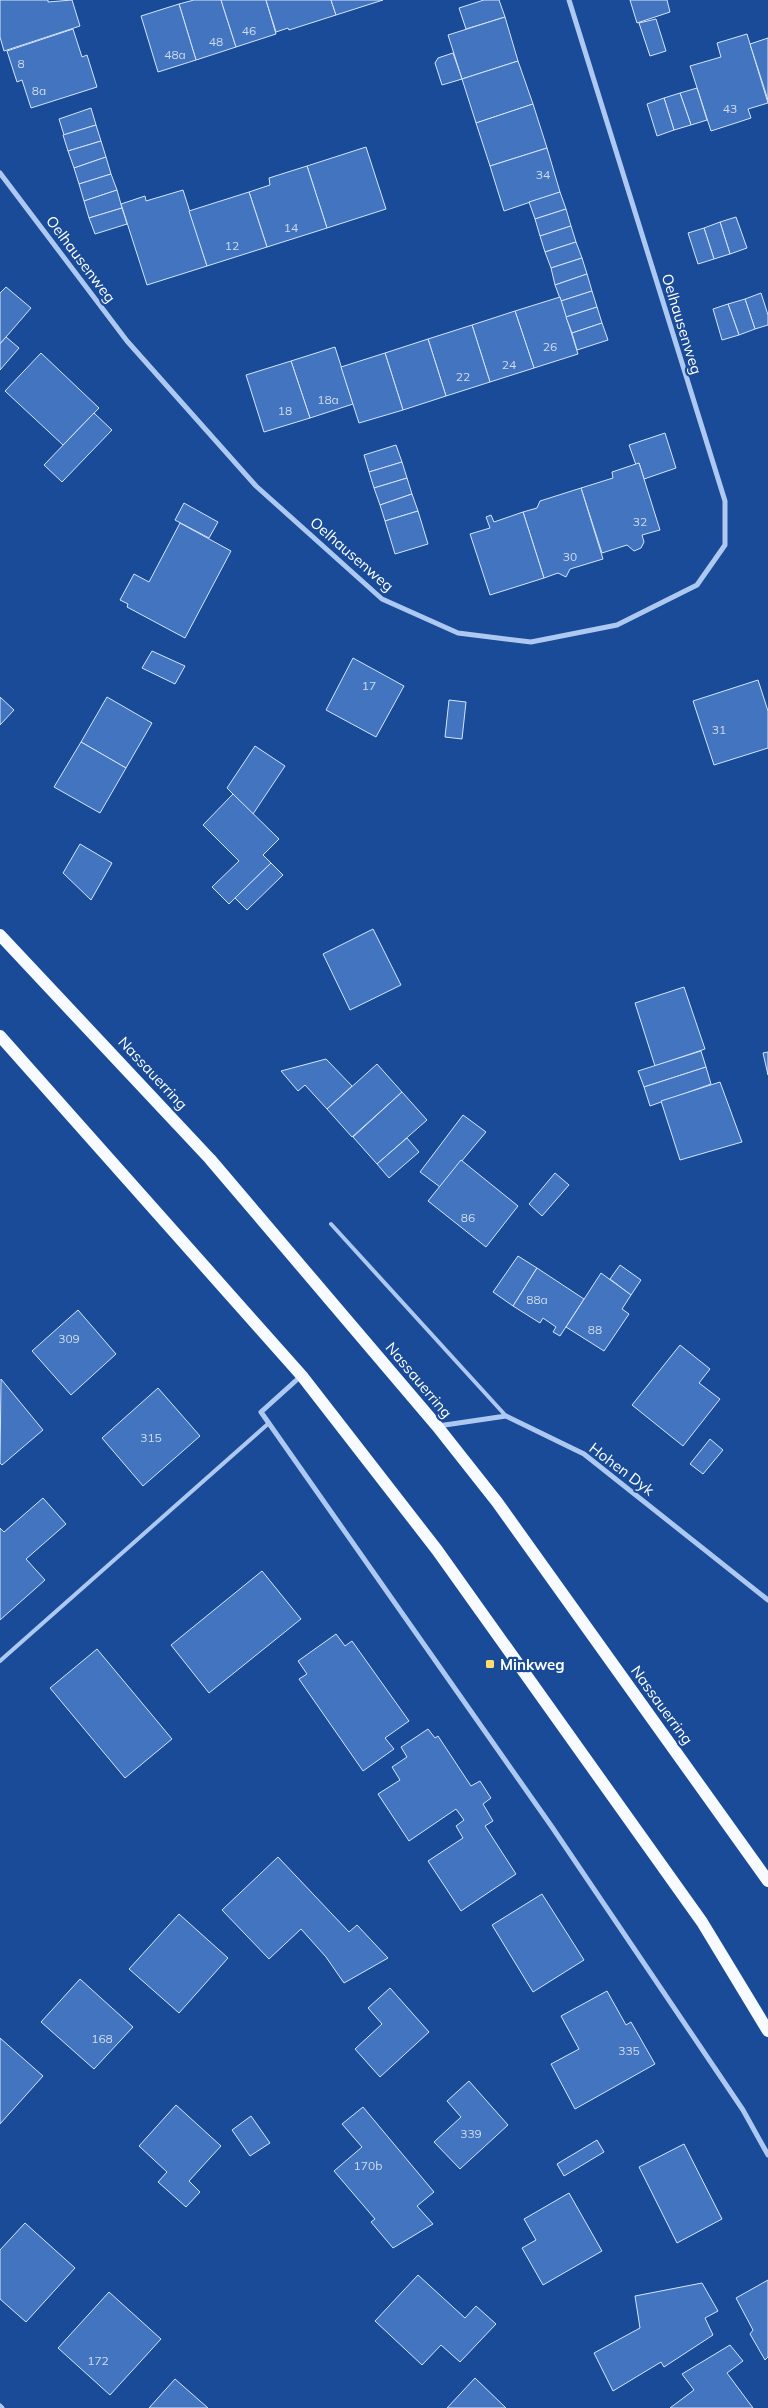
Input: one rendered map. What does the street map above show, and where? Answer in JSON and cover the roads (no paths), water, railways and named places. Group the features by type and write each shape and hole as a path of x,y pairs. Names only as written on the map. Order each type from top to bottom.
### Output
{"main road":[{"name":"Nassauerring","path":"0,935 210,1159 437,1426 497,1502 768,1881"},
{"path":"0,1036 302,1376 437,1550 702,1922 768,2031"}],"street":[{"name":"Oelhausenweg","path":"0,172 127,341 256,486 382,599 458,633 531,642 617,625 697,585 725,545 725,501 569,0"},
{"path":"302,1376 261,1412 552,1827 743,2110 768,2155"},
{"path":"437,1426 506,1416"},
{"name":"Hohen Dyk","path":"506,1416 584,1454 768,1600"}],"lane":[{"path":"331,1224 506,1416"},
{"path":"0,1661 268,1423"}],"place":[{"name":"Minkweg","path":"490,1664"}]}
